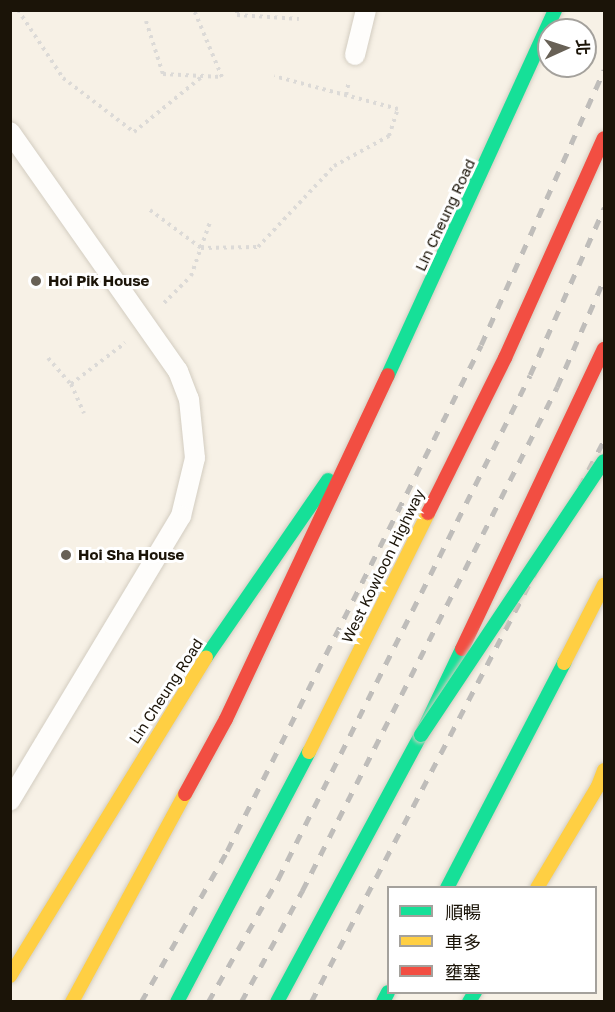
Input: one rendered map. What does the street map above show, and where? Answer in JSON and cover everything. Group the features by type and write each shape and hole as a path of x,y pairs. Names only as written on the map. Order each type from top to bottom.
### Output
{"main road":[{"name":"Lin Cheung Road","path":"72,1002 226,719 362,431 555,10"},
{"name":"West Kowloon Highway","path":"177,1002 252,866 505,358 604,138"},
{"path":"277,1002 421,735 604,349"},
{"name":"Lin Cheung Road","path":"10,976 179,697 362,431"},
{"path":"421,735 604,461"},
{"path":"448,886 604,585"},
{"path":"538,886 601,781 604,770"}],"lane":[{"path":"355,55 366,10"},
{"path":"10,132 146,322 178,371 189,399 195,458 191,488 181,516 10,801"}],"path":[{"path":"18,10 63,78 134,132 204,75"},
{"path":"146,21 163,74 222,76 194,10"},
{"path":"237,10 237,15 299,19"},
{"path":"150,210 201,248 258,247 334,166 389,136 398,109 274,76"},
{"path":"71,384 146,322 191,276 210,222"},
{"path":"48,358 71,384 84,413"}],"railway":[{"path":"141,1002 227,851 481,345 604,70"},
{"path":"208,1002 278,879 530,375 604,208"},
{"path":"241,1002 302,891 557,387 604,279"},
{"path":"311,1002 604,440"}],"traffic: fast":[{"path":"388,375 555,10"},
{"path":"421,735 604,461"},
{"path":"206,657 328,480"},
{"path":"277,1002 421,735 462,649"},
{"path":"448,886 564,663"},
{"path":"177,1002 309,752"},
{"path":"383,1002 387,994"},
{"path":"469,1002 474,994"}],"traffic: slow":[{"path":"309,752 428,513"},
{"path":"564,663 604,585"},
{"path":"10,976 206,657"},
{"path":"598,786 604,770"},
{"path":"538,886 604,776"},
{"path":"72,1002 185,794"}],"traffic: jam":[{"path":"428,513 505,358 604,138"},
{"path":"462,649 604,349"},
{"path":"185,794 226,719 388,375"}],"place":[{"name":"Hoi Pik House","path":"36,281"},
{"name":"Hoi Sha House","path":"66,555"}]}
